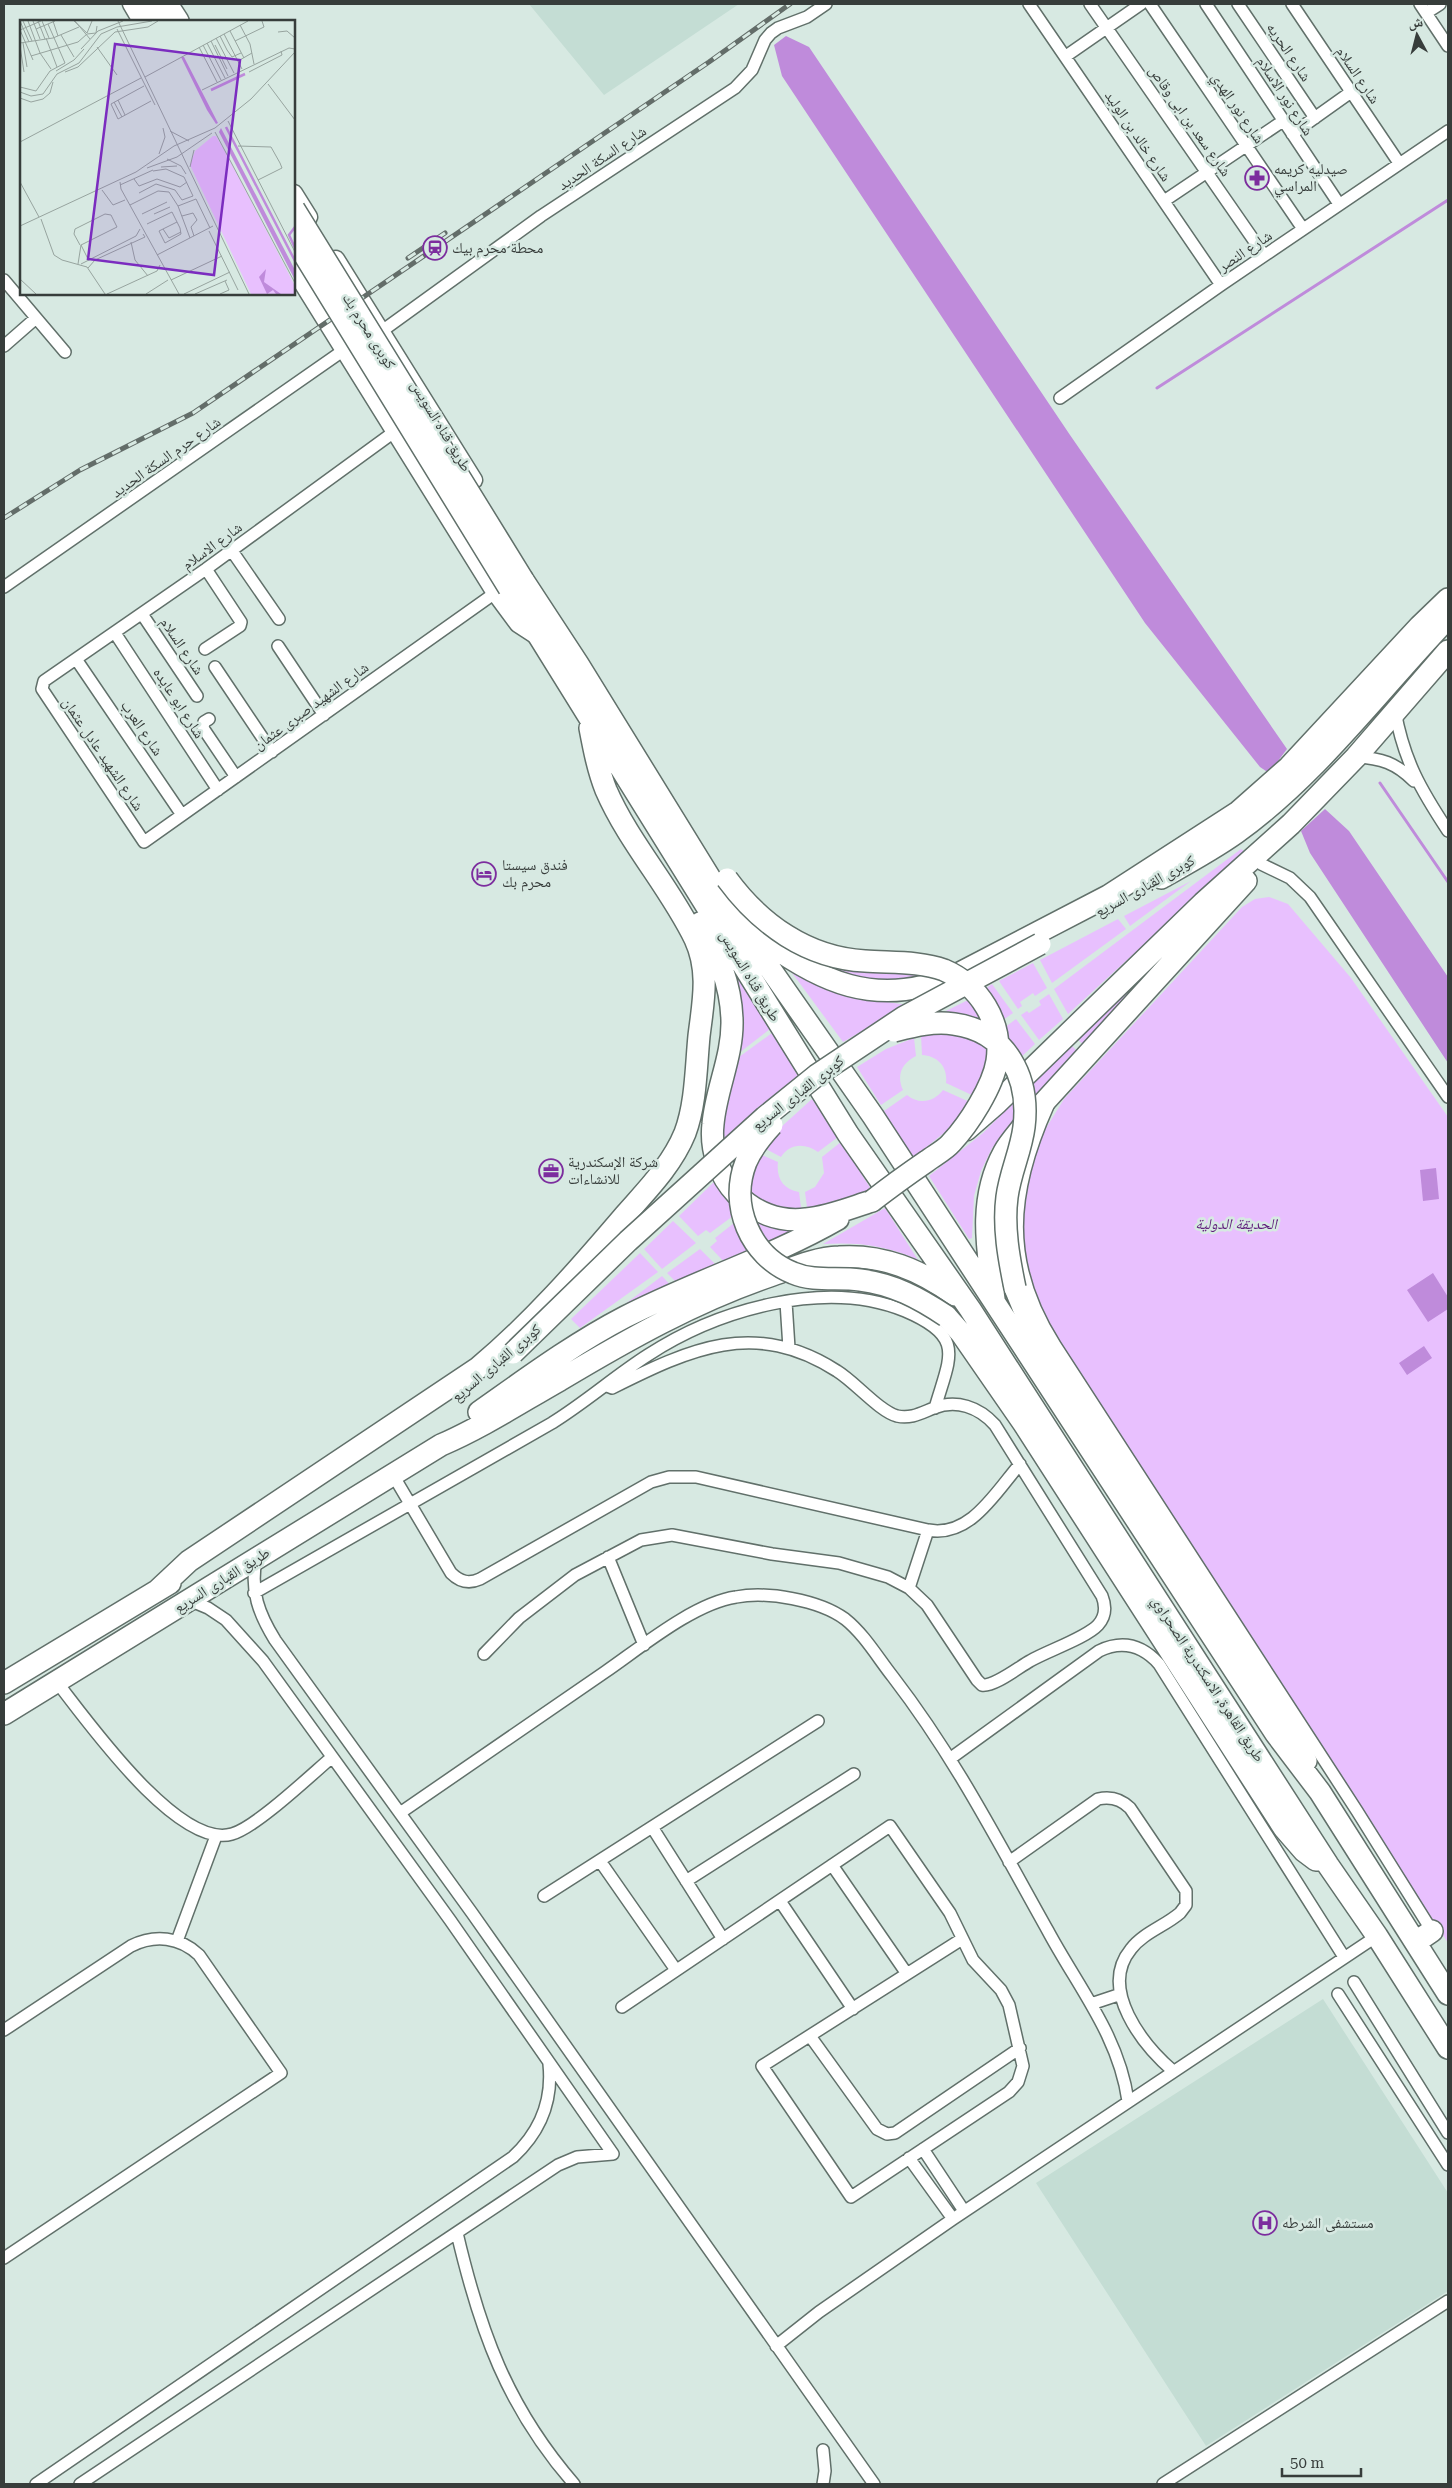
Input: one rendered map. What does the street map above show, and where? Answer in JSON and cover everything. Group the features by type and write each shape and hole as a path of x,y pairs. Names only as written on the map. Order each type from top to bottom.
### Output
{"highway":[{"path":"148,4 158,20"},
{"path":"167,4 177,20"},
{"name":"كوبرى محرم بك","path":"295,210 509,587"},
{"name":"كوبرى محرم بك","path":"295,240 509,587"},
{"name":"طريق قناه السويس","path":"509,587 848,1134 970,1309"},
{"name":"طريق قناه السويس","path":"509,587 578,664 734,917 873,1116 995,1305"},
{"path":"734,917 790,959 816,973 844,984 866,990 889,992 912,990 936,984 1108,896 1238,812 1289,768 1420,626 1448,599"},
{"name":"كوبرى القبارى السريع","path":"158,1590 221,1552 268,1519 417,1425 471,1387 513,1353 628,1241 789,1097 876,1034 1198,857 1236,834 1264,811 1326,751 1448,618"},
{"name":"كوبرى القبارى السريع","path":"440,1445 480,1412 551,1361 626,1317 661,1299 784,1248 872,1201 951,1143 997,1103 1203,903 1291,824 1356,756 1448,651"},
{"path":"158,1590 189,1562 404,1419 478,1368 504,1346 535,1317 612,1231 669,1163 678,1148 690,1116 704,995 704,966 694,938 614,806 600,771 587,715"},
{"path":"622,736 650,762 662,777 727,879 762,919 801,944 820,952 852,960 942,969 967,983 977,994 992,1018 996,1032 997,1061 982,1098 951,1143"},
{"path":"595,753 716,950 728,984 732,1020 729,1056 713,1125 715,1156 728,1184 749,1206 776,1217 790,1220 819,1217 872,1201"},
{"path":"995,1305 985,1224 993,1176 1005,1151 1055,1090 1261,864 1291,824"},
{"path":"876,1034 928,1023 969,1027 983,1033 999,1045 1018,1071 1026,1102 1024,1129 1007,1199 1008,1251 1015,1288 1034,1334 1292,1730 1304,1754 1312,1780"},
{"path":"789,1097 776,1120 754,1146 743,1171 740,1188 742,1210 755,1243 771,1260 797,1274 814,1278 876,1282 920,1298 946,1316 961,1332 1024,1424 1284,1828 1312,1858 1328,1865"},
{"path":"440,1445 482,1425 644,1333 740,1286 803,1263 839,1257 893,1262 910,1268 941,1285 970,1309"},
{"name":"طريق القاهرة, الاسكندرية الصحراوي","path":"995,1305 1276,1734 1312,1780 1424,1936 1448,1994"},
{"name":"طريق القاهرة, الاسكندرية الصحراوي","path":"970,1309 1448,2048"},
{"name":"طريق القبارى السريع","path":"4,1714 440,1445"},
{"name":"طريق القبارى السريع","path":"4,1683 158,1590"}],"street":[{"path":"131,4 140,20"},
{"path":"179,4 188,20"},
{"name":"شارع السكة الحديد","path":"382,331 541,216 735,88 752,70 765,40 771,33 778,28 807,17 826,4"},
{"name":"شارع خالد بن الوليد","path":"1029,4 1221,285"},
{"name":"شارع سعد بن ابى وقاص","path":"1090,4 1264,255"},
{"path":"1066,56 1141,4"},
{"name":"شارع نور الهدي","path":"1150,4 1303,229"},
{"name":"شارع نور الاسلام","path":"1206,4 1338,204"},
{"name":"شارع الحريه","path":"1238,4 1315,118"},
{"name":"شارع السلام","path":"1292,4 1399,163"},
{"path":"1440,4 1423,8 1448,46"},
{"path":"1292,134 1351,92"},
{"path":"1164,201 1283,121"},
{"name":"شارع النصر","path":"1060,398 1338,204 1448,131"},
{"name":"طريق قناه السويس","path":"295,195 566,628 576,651 578,664"},
{"name":"طريق قناه السويس","path":"295,272 394,432 509,587"},
{"path":"4,280 65,352"},
{"path":"4,346 36,318"},
{"name":"شارع حرم السكة الحديد","path":"4,587 344,350"},
{"name":"شارع الاسلام","path":"44,681 232,551 394,432"},
{"path":"232,551 280,620"},
{"path":"205,649 240,626 242,622 206,569"},
{"name":"شارع الشهيد صبرى عثمان","path":"144,842 509,587"},
{"name":"شارع السلام","path":"142,614 197,696"},
{"name":"شارع ابو عايده","path":"115,633 218,790"},
{"path":"278,646 324,715"},
{"name":"شارع العرب","path":"76,658 182,815"},
{"path":"215,667 272,752"},
{"name":"شارع الشهيد عادل عثمان","path":"44,681 42,689 144,842"},
{"path":"1395,711 1399,733 1419,786 1448,832"},
{"path":"210,718 204,722 203,728 236,778"},
{"path":"1356,756 1380,758 1394,764 1419,786"},
{"path":"1261,864 1290,878 1310,897 1448,1097"},
{"path":"1055,1090 1028,1155 1019,1197 1017,1219 1021,1263 1034,1307 1048,1333 1352,1803 1424,1936"},
{"path":"254,1593 552,1423 607,1386 642,1358 681,1336 736,1314 786,1302 820,1298 854,1300 899,1309 924,1321 945,1338 950,1348 950,1359 935,1408"},
{"path":"786,1302 789,1348"},
{"path":"484,1654 538,1601 575,1576 632,1544 650,1538 683,1536 732,1547 824,1560 866,1569 888,1577 908,1588 927,1605 982,1685 993,1683 1099,1624 1104,1613 1102,1596 995,1425 984,1414 963,1405 949,1404 914,1416 905,1417 889,1413 836,1370 789,1348 756,1343 706,1347 674,1357 612,1388 607,1386"},
{"path":"393,1475 451,1573 465,1582 480,1579 651,1482 668,1476 696,1477 928,1530 944,1532 966,1524 1020,1464"},
{"path":"908,1588 928,1530"},
{"path":"608,1557 644,1645"},
{"path":"256,1560 253,1577 254,1593 260,1613 275,1640 874,2484"},
{"path":"400,1814 644,1645 702,1608 731,1598 762,1596 821,1606 847,1621 861,1635 951,1758 1091,2004 1118,2056 1128,2101"},
{"path":"80,2484 567,2160 587,2155 613,2154 450,1920 331,1758 284,1688 234,1627 208,1608 189,1600"},
{"path":"951,1758 1098,1650 1127,1645 1145,1651 1160,1664 1344,1957"},
{"path":"56,1681 139,1783 196,1830 216,1836 230,1835 243,1829 331,1758"},
{"path":"544,1896 818,1721"},
{"path":"686,1881 854,1774"},
{"path":"1009,1862 1098,1799 1105,1797 1119,1800 1130,1808 1184,1886 1187,1895 1186,1905 1180,1913 1130,1949 1120,1973 1122,1994 1138,2031 1154,2052 1173,2071"},
{"path":"622,2007 890,1826 950,1913 978,1967 1005,1997 1020,2048 1022,2071 1014,2088 851,2198 762,2066 962,1939"},
{"path":"652,1827 723,1939"},
{"path":"177,1941 216,1836"},
{"path":"600,1861 676,1970"},
{"path":"832,1865 907,1974"},
{"path":"780,1901 853,2008"},
{"path":"776,2346 819,2312 964,2211 1377,1936"},
{"path":"4,2030 131,1946 149,1939 177,1941 194,1951 204,1960 281,2072 4,2258"},
{"path":"1354,1982 1448,2134"},
{"path":"1091,2004 1122,1994"},
{"path":"1338,1994 1448,2165"},
{"path":"810,2036 877,2129 887,2134 895,2133 1020,2048"},
{"path":"36,2484 513,2157 534,2135 544,2115 550,2093 549,2062"},
{"path":"923,2149 964,2211"},
{"path":"909,2158 953,2219"},
{"path":"456,2233 475,2307 501,2374 531,2428 574,2484"},
{"path":"1163,2484 1448,2301"},
{"path":"823,2450 825,2471 823,2484"}],"shaded area":[{"path":"529,4 739,4 604,95"},
{"path":"786,36 809,47 1070,435 1287,749 1269,773 1260,767 1145,623 782,76 774,45"},
{"path":"1325,809 1349,831 1448,977 1448,1063 1310,853 1301,831"},
{"path":"1436,1168 1439,1199 1423,1201 1420,1170"},
{"path":"1433,1273 1448,1297 1448,1309 1428,1322 1407,1290"},
{"path":"1424,1346 1432,1358 1407,1375 1399,1363"},
{"path":"1323,1999 1448,2193 1448,2291 1206,2446 1036,2183"}],"green space":[{"path":"1241,849 1245,852 1068,1014 1054,989"},
{"path":"1191,881 1130,926 1124,916"},
{"name":"الحديقة الدولية","path":"1269,897 1288,904 1351,978 1448,1117 1448,1943 1045,1321 1031,1287 1020,1230 1029,1166 1043,1133 1064,1099 1242,907 1255,899"},
{"path":"1118,919 1126,929 1052,983 1040,960"},
{"path":"787,943 936,975 924,978 884,981 844,976 821,966"},
{"path":"1033,963 1047,988 1035,996 1033,993 1020,1002 1022,1006 1018,1009 999,981"},
{"path":"732,964 735,964 770,1029 739,1053"},
{"path":"790,970 860,998 907,1005 843,1042"},
{"path":"1144,972 1147,974 1084,1045 1076,1038"},
{"path":"992,984 1013,1013 1003,1020 985,989"},
{"path":"1049,994 1063,1019 1039,1040 1021,1015 1027,1011 1029,1013 1041,1005 1039,1001"},
{"path":"972,998 990,1031 928,1020"},
{"path":"1016,1019 1035,1044 1019,1059 1006,1044 1004,1028"},
{"path":"772,1033 800,1078 730,1140 722,1138 723,1119 739,1057"},
{"path":"950,1033 969,1038 991,1051 976,1097 946,1083 944,1067 941,1063 933,1058 922,1055 921,1036"},
{"path":"914,1038 916,1056 907,1062 900,1074 903,1090 881,1105 857,1067 886,1049"},
{"path":"1071,1045 1078,1052 992,1148 981,1171 974,1196 972,1238 969,1239 929,1176 983,1133"},
{"path":"943,1090 972,1103 950,1128 913,1158 884,1111 907,1095 916,1100 926,1101 935,1097"},
{"path":"812,1099 838,1137 818,1152 808,1147 798,1146 789,1149 781,1157 764,1148 780,1128"},
{"path":"841,1142 871,1189 841,1204 784,1211 747,1192 760,1154 778,1162 778,1173 782,1182 793,1191 799,1192 801,1207 807,1207 805,1192 815,1187 824,1173 822,1157"},
{"path":"717,1179 727,1195 733,1216 710,1233 706,1230 698,1236 679,1216"},
{"path":"885,1208 918,1260 895,1251 872,1246 823,1244"},
{"path":"751,1216 802,1227 769,1250"},
{"path":"673,1221 696,1243 662,1269 644,1249"},
{"path":"734,1223 743,1243 753,1256 728,1266 710,1247 717,1241 715,1238"},
{"path":"700,1249 720,1269 680,1286 667,1273"},
{"path":"640,1253 658,1272 580,1328 571,1319"},
{"path":"662,1276 674,1289 616,1311"}],"waterway":[{"path":"1157,388 1448,200"},
{"path":"1380,783 1448,882"}],"railway":[{"path":"4,518 80,470 193,413 709,62 790,4"},
{"path":"408,258 445,233"}],"place":[{"name":"صيدليه كريمه المراسي","path":"1257,178"},
{"name":"محطة محرم بيك","path":"435,248"},
{"name":"فندق سيستا محرم بك","path":"484,874"},
{"name":"شركة الإسكندرية للانشاءات","path":"551,1171"},
{"name":"مستشفى الشرطه","path":"1265,2223"}]}
